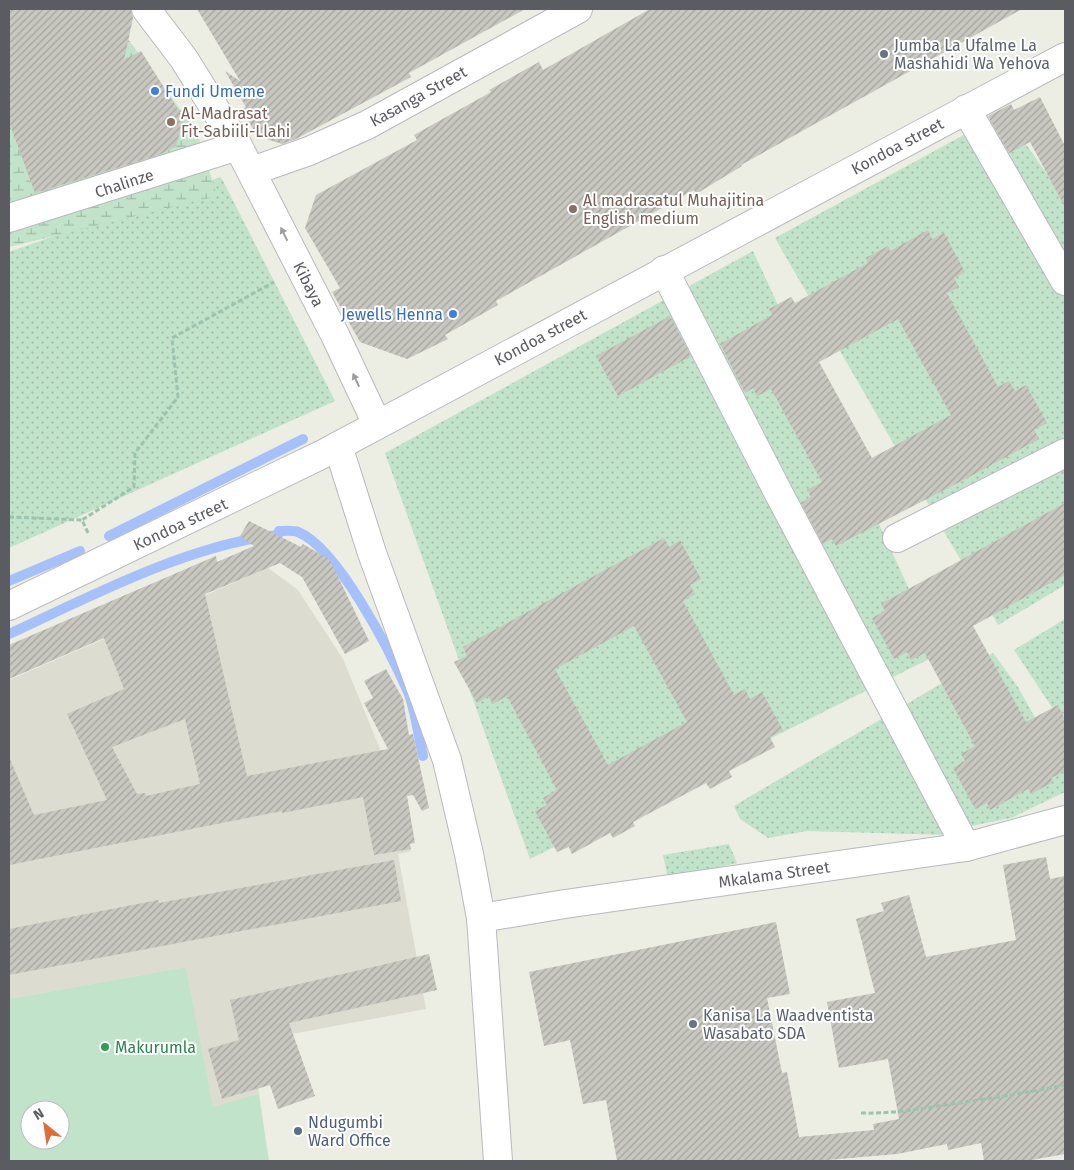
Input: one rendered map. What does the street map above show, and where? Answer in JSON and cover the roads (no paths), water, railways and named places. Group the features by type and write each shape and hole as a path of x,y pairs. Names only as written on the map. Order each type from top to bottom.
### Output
{"street":[{"name":"Kibaya","path":"146,9 184,59 252,170 335,335 377,424"},
{"name":"Kasanga Street","path":"252,170 309,151 367,125 578,9"},
{"name":"Kondoa street","path":"9,606 245,494 338,446 1065,57"},
{"path":"966,109 1065,281"},
{"name":"Chalinze","path":"9,218 238,146"},
{"path":"664,270 778,492 966,847"},
{"path":"338,446 372,553 447,760 469,854 481,918 498,1161"},
{"path":"897,538 1065,453"},
{"name":"Mkalama Street","path":"481,918 564,904 966,847 1065,820"}],"waterway":[{"path":"109,536 303,439"},
{"path":"9,634 140,574 175,561 244,540 278,535 279,531 296,531 314,542 330,558 362,603 408,692 423,756"},
{"path":"9,581 80,551"}],"place":[{"name":"Jumba La Ufalme La Mashahidi Wa Yehova","path":"884,54"},
{"name":"Fundi Umeme","path":"155,91"},
{"name":"Al-Madrasat Fit-Sabiili-Llahi","path":"171,122"},
{"name":"Al madrasatul Muhajitina English medium","path":"573,209"},
{"name":"Jewells Henna","path":"453,314"},
{"name":"Kanisa La Waadventista Wasabato SDA","path":"693,1024"},
{"name":"Makurumla","path":"105,1047"},
{"name":"Ndugumbi Ward Office","path":"298,1131"}]}
